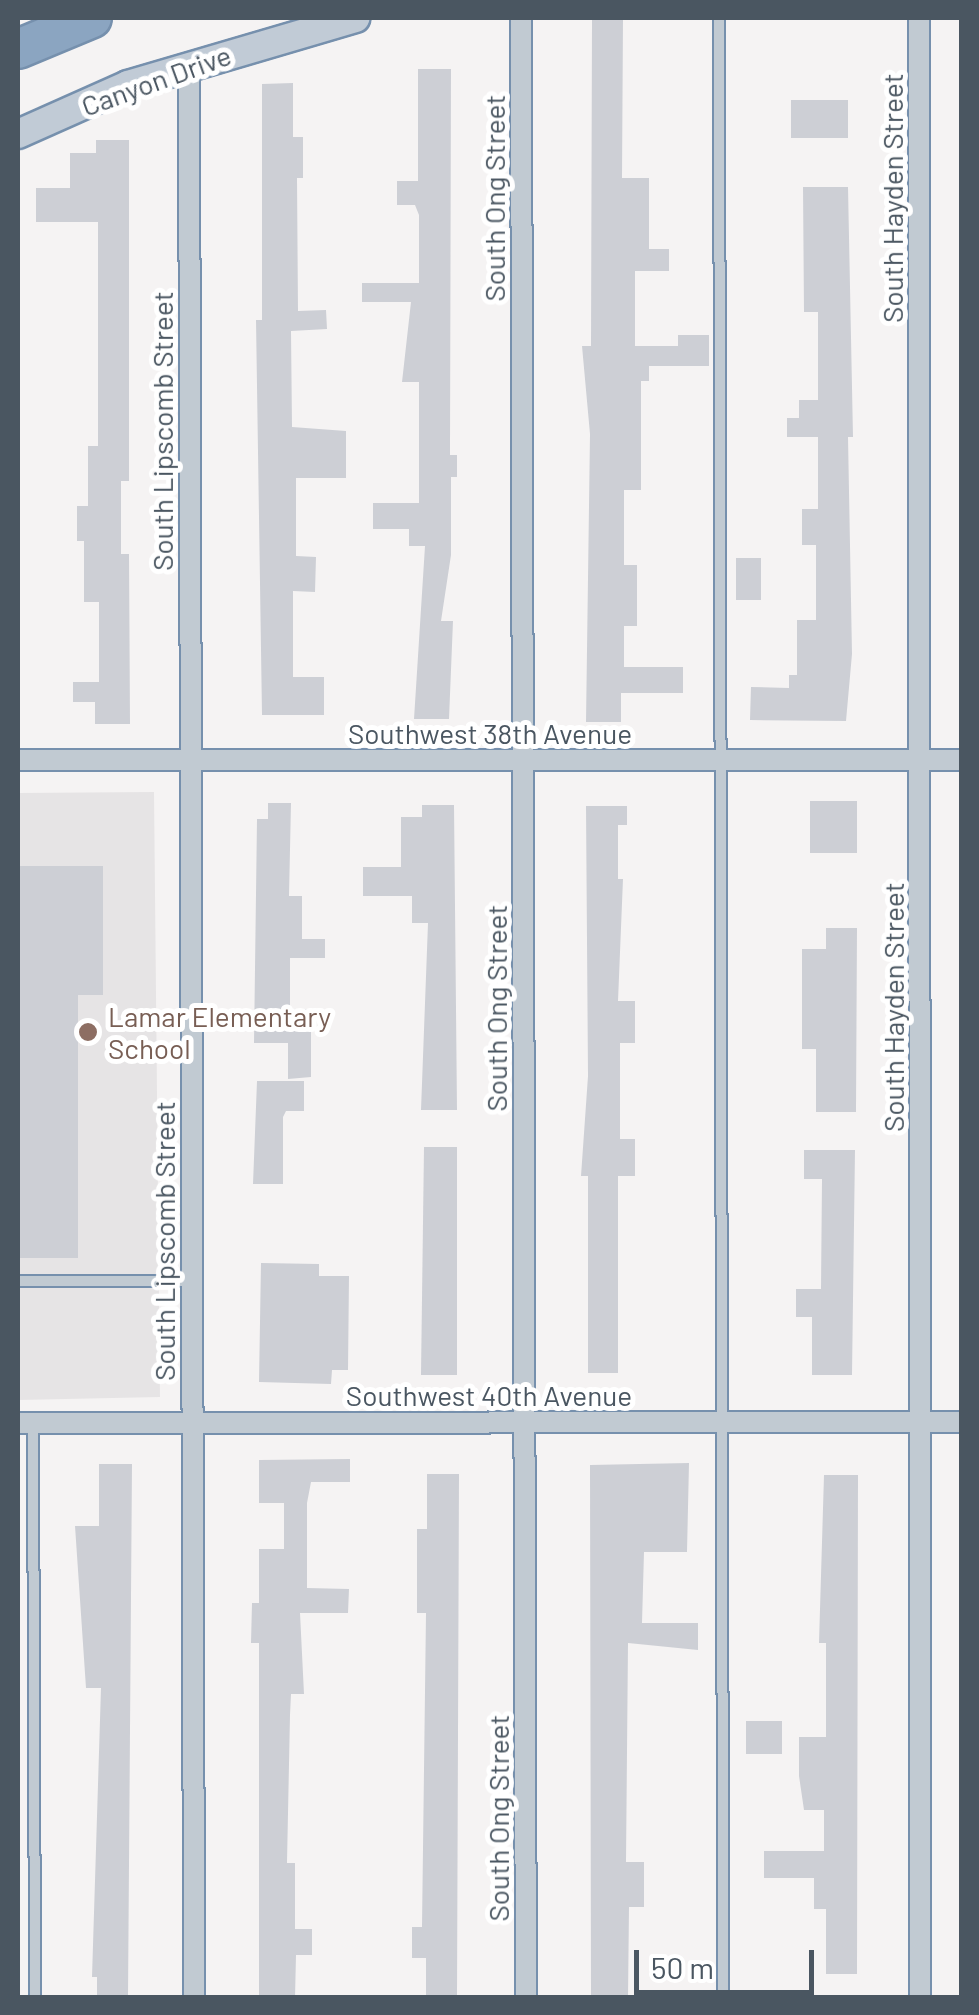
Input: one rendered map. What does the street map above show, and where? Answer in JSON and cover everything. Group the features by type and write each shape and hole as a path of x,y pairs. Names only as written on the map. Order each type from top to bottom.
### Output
{"highway":[{"path":"18,49 92,18"}],"main road":[{"name":"Canyon Drive","path":"18,134 189,65 356,18"}],"street":[{"name":"South Ong Street","path":"521,18 526,1998"},
{"name":"South Hayden Street","path":"919,18 920,1998"},
{"name":"South Lipscomb Street","path":"189,65 194,1998"},
{"name":"Southwest 38th Avenue","path":"18,760 962,760"},
{"name":"Southwest 40th Avenue","path":"25,1424 962,1422"}],"lane":[{"path":"719,18 722,1998"},
{"path":"18,1282 191,1281"},
{"path":"25,1424 35,1998"}],"shaded area":[{"name":"Lamar Elementary School","path":"154,792 160,1397 18,1400 18,793"}],"building":[{"path":"592,18 623,18 622,178 649,178 649,249 669,249 669,271 635,271 635,346 678,346 678,335 709,335 709,366 649,366 649,381 641,381 641,490 624,490 624,565 637,565 637,626 624,626 624,667 683,667 683,693 621,693 621,722 586,722 590,434 582,346 591,346"},
{"path":"418,69 451,69 450,455 457,455 457,477 451,477 451,555 441,621 453,621 449,719 414,719 425,546 409,546 409,529 373,529 373,503 419,503 419,382 402,382 411,302 362,302 362,283 419,283 419,215 415,205 397,205 397,181 418,181"},
{"path":"293,83 293,137 303,137 303,178 297,178 298,311 326,310 327,329 291,331 292,427 346,431 346,478 296,478 296,556 316,557 315,592 293,591 293,677 324,677 324,715 262,715 256,320 262,320 262,84"},
{"path":"791,100 848,100 848,138 791,138"},
{"path":"96,140 129,140 129,481 121,481 121,554 129,554 130,724 95,724 95,702 73,702 73,682 99,682 99,602 84,602 84,541 77,541 77,506 88,506 88,446 98,446 98,222 36,222 36,188 70,188 70,153 96,153"},
{"path":"803,187 848,187 853,437 848,437 852,654 846,721 750,720 751,687 789,688 789,675 797,675 797,620 816,620 816,545 802,545 802,509 818,509 818,437 787,437 787,418 799,418 799,400 818,400 818,312 804,312"},
{"path":"736,558 761,558 761,600 736,600"},
{"path":"810,801 857,801 857,853 810,853"},
{"path":"268,803 291,803 289,896 302,896 302,939 325,939 325,958 290,958 290,1009 311,1009 311,1077 288,1079 288,1043 254,1043 257,819 268,819"},
{"path":"422,805 454,805 457,1110 421,1110 428,923 412,923 412,896 363,896 363,867 401,867 401,817 422,817"},
{"path":"586,806 627,806 627,825 618,825 618,879 623,879 618,1001 635,1001 635,1043 620,1043 620,1139 635,1139 635,1176 618,1176 618,1373 588,1373 588,1176 581,1176 588,1076"},
{"path":"18,866 103,866 103,995 78,995 78,1258 18,1258"},
{"path":"826,928 857,928 856,1112 816,1112 816,1049 802,1049 802,949 826,949"},
{"path":"257,1081 304,1081 304,1111 286,1111 283,1117 283,1184 253,1184"},
{"path":"424,1147 457,1147 457,1375 421,1375"},
{"path":"804,1150 855,1150 852,1375 812,1375 812,1317 796,1317 796,1289 821,1289 822,1179 804,1179"},
{"path":"261,1263 319,1264 319,1276 349,1276 348,1370 332,1370 331,1384 259,1382"},
{"path":"350,1459 350,1482 311,1482 307,1503 307,1588 349,1589 348,1613 300,1613 304,1694 291,1694 287,1863 295,1863 295,1929 312,1929 312,1955 296,1955 295,1998 259,1998 259,1643 251,1643 252,1603 259,1603 259,1549 284,1549 284,1503 259,1503 259,1460"},
{"path":"689,1463 687,1552 644,1552 642,1623 698,1623 698,1650 628,1643 626,1862 644,1862 644,1907 629,1907 628,1998 591,1998 590,1465"},
{"path":"99,1464 132,1464 128,1998 97,1998 97,1977 92,1977 101,1688 86,1688 75,1526 99,1526"},
{"path":"427,1474 459,1474 457,1998 426,1998 426,1958 412,1958 412,1927 422,1927 426,1613 417,1613 417,1529 427,1529"},
{"path":"824,1475 858,1475 857,1974 826,1974 826,1909 814,1909 814,1878 764,1878 764,1851 824,1851 824,1810 804,1810 799,1737 826,1737 826,1643 819,1643"},
{"path":"746,1721 782,1721 782,1754 746,1754"}],"place":[{"name":"Lamar Elementary School","path":"88,1032"}]}
